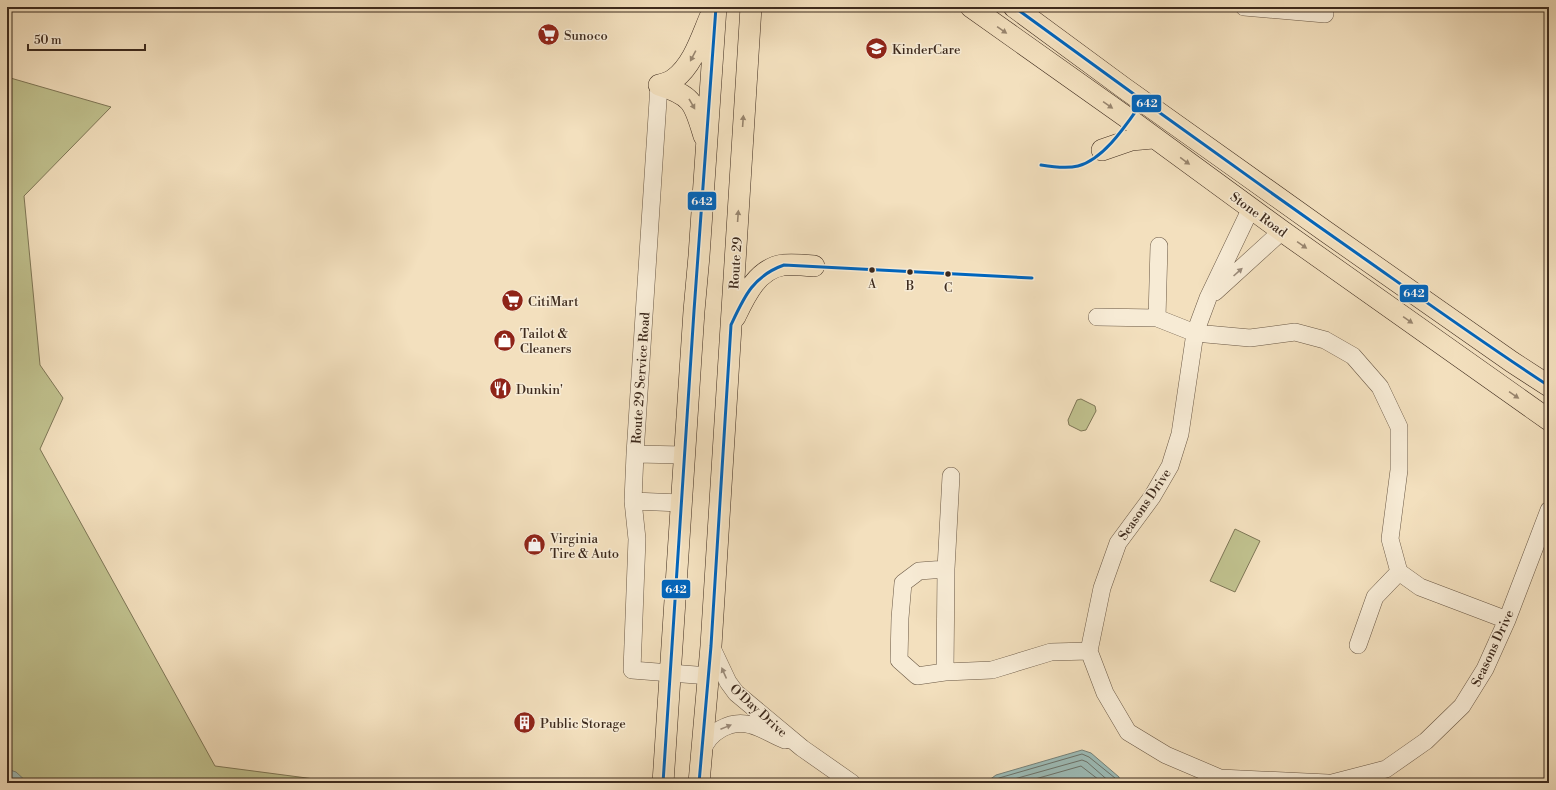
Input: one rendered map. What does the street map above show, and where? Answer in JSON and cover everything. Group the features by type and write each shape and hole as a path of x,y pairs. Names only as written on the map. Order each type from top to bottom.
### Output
{"main road":[{"path":"659,85 673,80 686,68 699,44 715,7"},
{"path":"663,783 715,7"},
{"name":"Route 29","path":"700,783 711,646 751,7"},
{"name":"Stone Road","path":"971,7 1251,208 1282,232 1549,420"},
{"name":"Stone Road","path":"1014,7 1124,88 1318,226 1512,362 1549,386"},
{"path":"659,85 676,90 688,98 696,112 707,144"},
{"path":"1102,150 1131,140 1153,138"},
{"path":"731,325 750,288 764,273 774,267 784,265 814,266"}],"street":[{"path":"1244,7 1325,14 1325,7"},
{"name":"Route 29 Service Road","path":"659,85 635,454 633,501 637,539 632,670 671,673"},
{"name":"Seasons Drive","path":"1089,651 1102,588 1118,543 1152,497 1170,466 1180,434 1195,332 1208,298 1251,208"},
{"name":"Seasons Drive","path":"1208,298 1282,232"},
{"path":"1157,318 1159,246"},
{"path":"1097,317 1157,318 1195,332 1250,338 1295,332 1325,340 1353,356 1380,387 1399,427 1399,470 1390,538 1399,572 1420,587 1506,620"},
{"path":"635,454 684,455"},
{"path":"945,672 946,569 951,476"},
{"path":"633,501 681,504"},
{"name":"Seasons Drive","path":"1332,783 1386,776 1426,741 1462,706 1485,669 1549,510"},
{"path":"946,569 919,571 903,584 900,618 899,660 917,676 945,672 992,670 1051,652 1089,651 1105,693 1128,732 1166,755 1220,780 1328,783"},
{"path":"1358,645 1375,597 1399,572"},
{"name":"O'Day Drive","path":"711,646 728,682 736,693 802,748 852,783"},
{"path":"671,673 708,676"},
{"name":"O'Day Drive","path":"702,754 705,743 716,732 730,724 750,725 802,748"}],"green space":[{"path":"7,77 111,107 24,196 40,365 63,398 40,449 215,766 345,783 7,783"},
{"path":"1081,399 1095,406 1096,411 1086,430 1081,431 1069,425 1068,420 1077,400"},
{"path":"1235,529 1260,541 1235,592 1210,581"}],"water":[{"path":"1082,750 1091,753 1119,777 1121,783 985,783 996,775"},
{"path":"7,769 16,772 28,783 7,783"}],"transit line":[{"name":"642","path":"663,783 694,311 716,7"},
{"name":"642","path":"1014,7 1321,228 1502,355 1549,386"},
{"name":"642","path":"1041,165 1069,167 1078,166 1088,162 1097,156 1115,139 1143,101"},
{"name":"642","path":"699,783 711,646 731,325 745,297 757,281 764,275 784,265 1032,278"}],"place":[{"name":"Sunoco","path":"549,35"},
{"name":"KinderCare","path":"876,49"},
{"name":"A","path":"872,270"},
{"name":"B","path":"910,272"},
{"name":"C","path":"948,274"},
{"name":"CitiMart","path":"513,301"},
{"name":"Tailot & Cleaners","path":"504,340"},
{"name":"Dunkin'","path":"500,389"},
{"name":"Virginia Tire & Auto","path":"535,545"},
{"name":"Public Storage","path":"524,723"}]}
